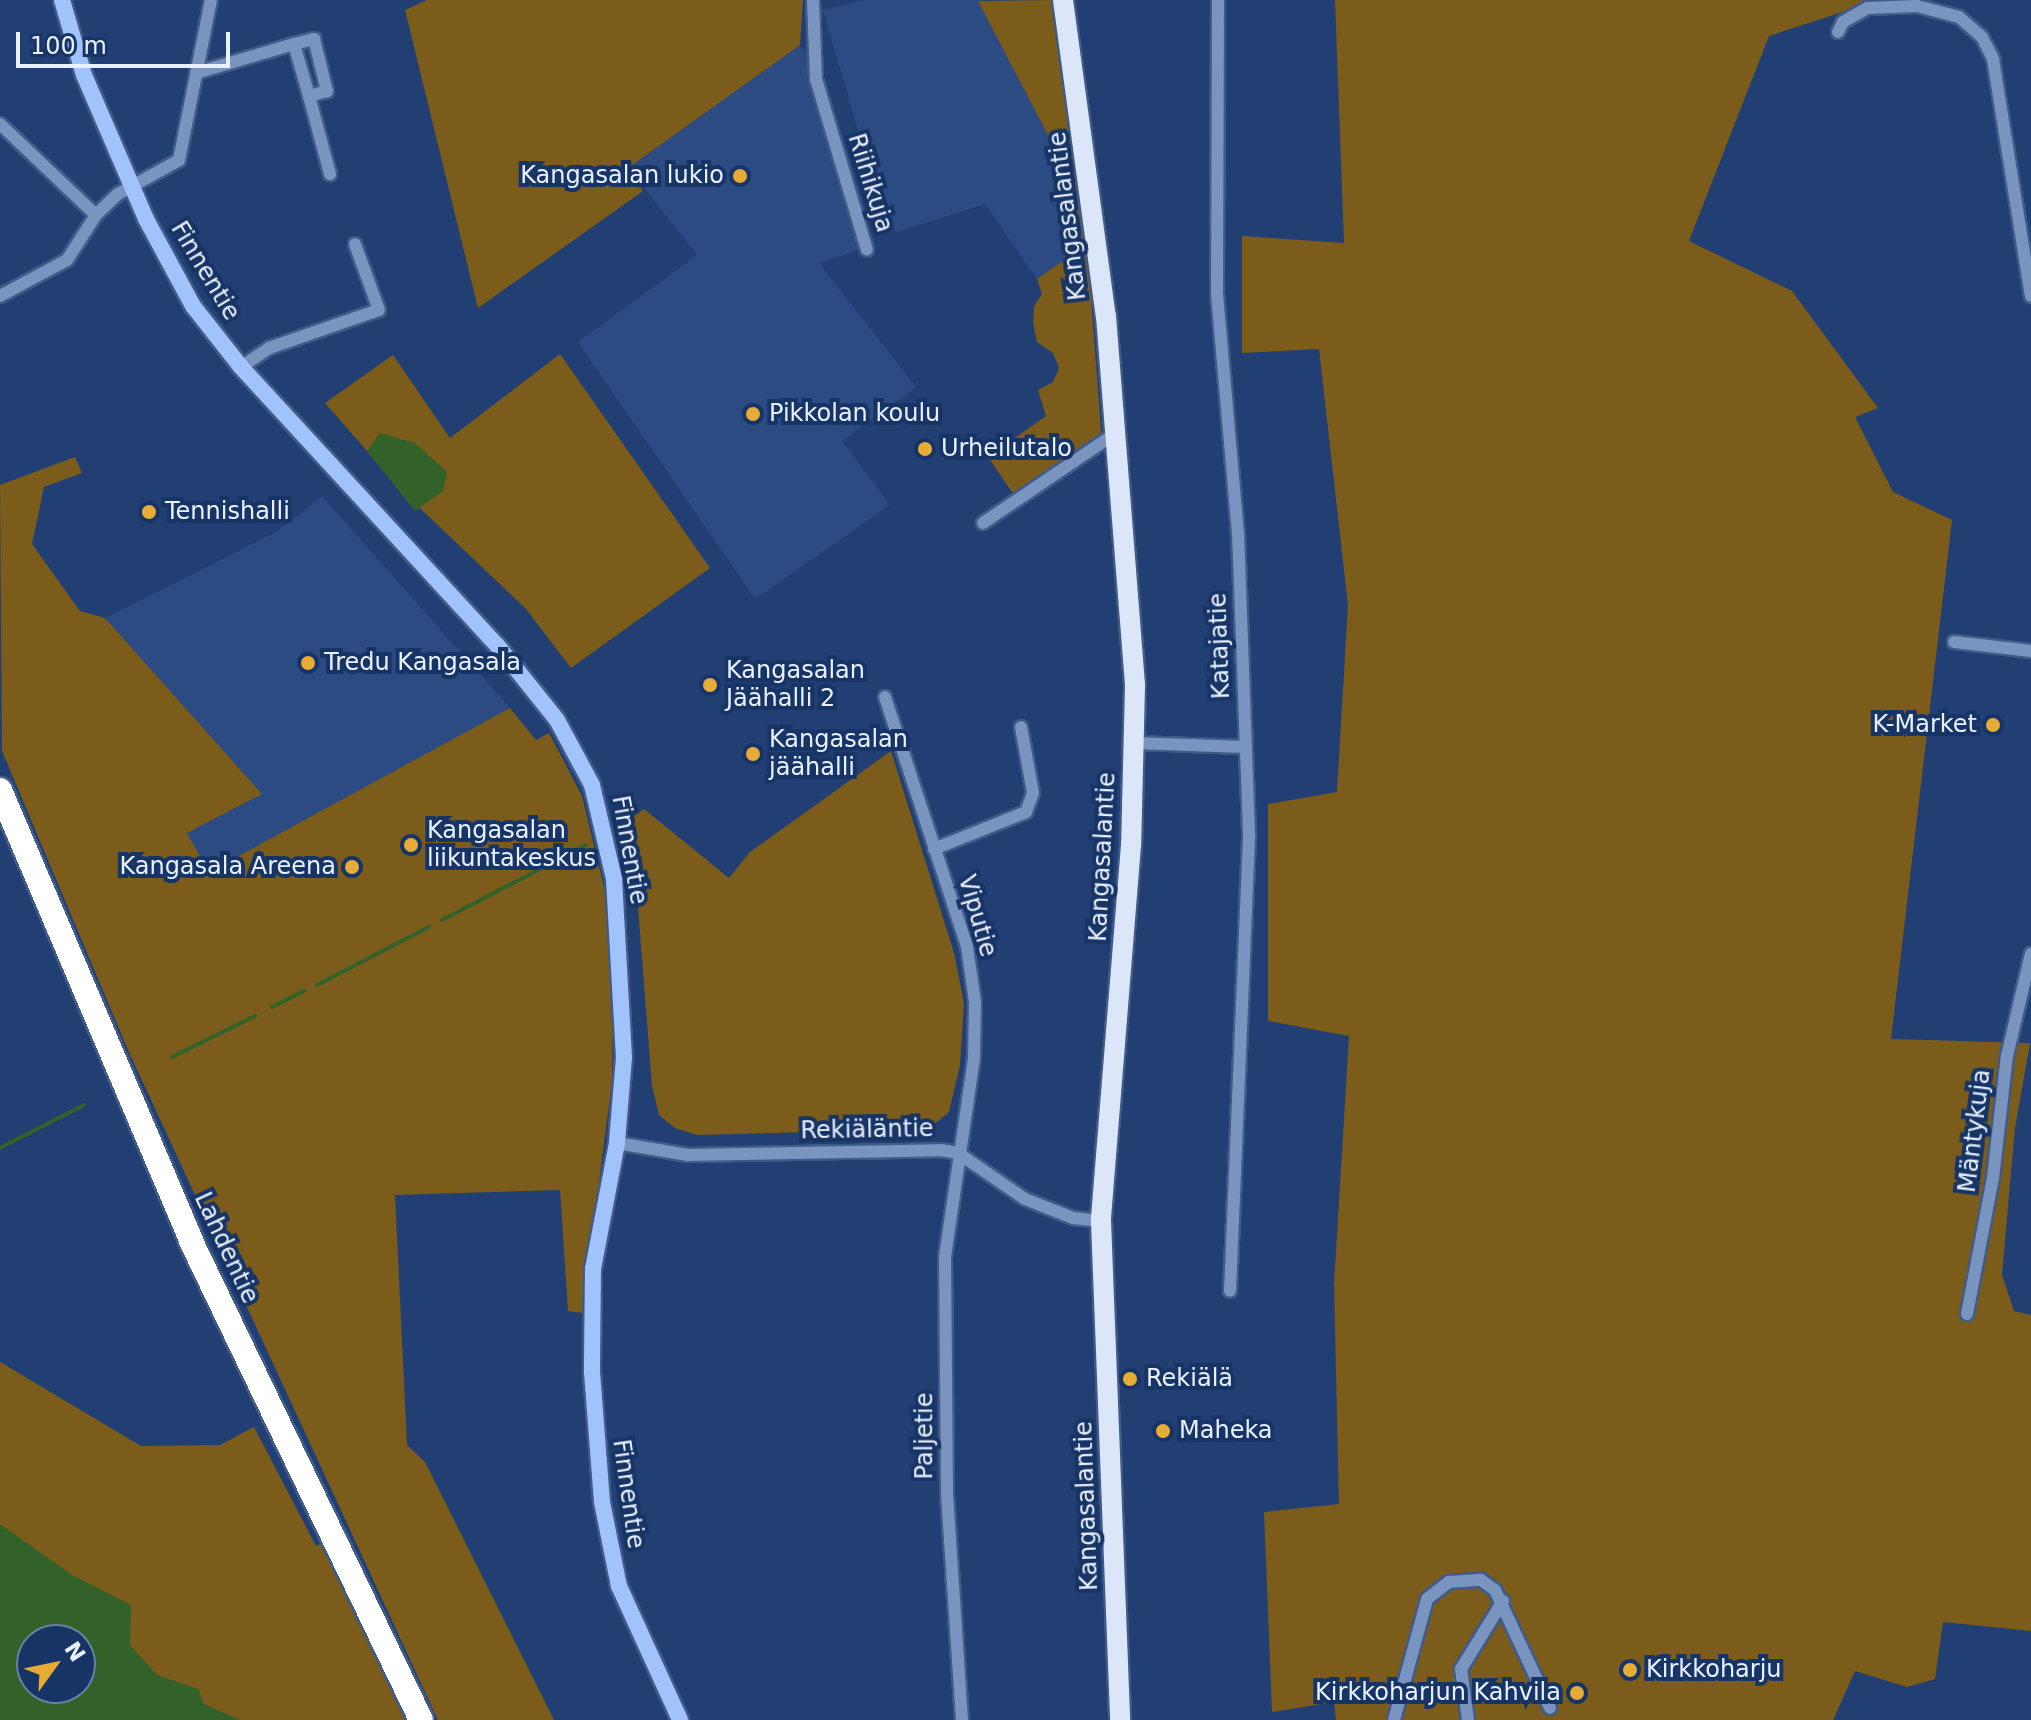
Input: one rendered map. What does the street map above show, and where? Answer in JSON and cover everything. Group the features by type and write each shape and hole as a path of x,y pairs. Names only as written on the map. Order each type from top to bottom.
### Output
{"highway":[{"name":"Lahdentie","path":"0,790 185,1228 421,1720"}],"main road":[{"name":"Kangasalantie","path":"1063,0 1082,116 1116,433 1135,743 1101,1221 1120,1720"}],"street":[{"name":"Finnentie","path":"62,0 84,75 132,184 193,306 241,367 497,645 557,720 592,785 614,879 624,1057 617,1143 593,1280 592,1372 602,1502 619,1586 680,1720"},
{"path":"0,296 67,260 96,215 132,184 179,160 211,0"},
{"name":"Riihikuja","path":"813,0 812,57 867,250"},
{"name":"Katajatie","path":"1218,0 1217,306 1238,532 1245,747 1246,968 1230,1291"},
{"path":"1838,32 1843,22 1867,8 1917,6 1959,17 1982,37 1993,59 2031,296"},
{"path":"196,73 314,39 327,91 309,96"},
{"path":"294,44 330,174"},
{"path":"0,124 96,215"},
{"path":"241,367 269,348 379,310 355,244"},
{"path":"983,523 1116,433"},
{"path":"1954,642 2031,651"},
{"name":"Viputie","path":"885,697 967,947 975,1002 974,1058 958,1153"},
{"path":"934,849 1026,812 1033,793 1021,727"},
{"path":"1135,743 1245,747"},
{"name":"Mäntykuja","path":"1967,1314 1993,1178 2007,1056 2031,954"},
{"name":"Rekiäläntie","path":"617,1143 688,1155 958,1153 1025,1199 1073,1218 1101,1221"},
{"name":"Paljetie","path":"958,1153 945,1258 947,1494 962,1720"},
{"path":"1394,1720 1427,1599 1449,1582 1481,1580 1503,1601 1550,1708"},
{"path":"1468,1720 1461,1669 1503,1601"}],"shaded area":[{"path":"427,0 803,0 800,45 628,168 643,191 478,308 405,10"},
{"path":"864,0 979,0 1051,141 1064,260 1037,279 985,204 897,232 883,215 823,10"},
{"path":"1055,0 1075,88 1102,443 1014,495 988,457 1046,416 1038,390 1053,382 1059,368 1053,353 1037,342 1033,323 1034,306 1042,294 1037,279 1064,260 1051,141 978,1"},
{"path":"1335,0 1934,0 1864,5 1769,36 1689,241 1792,291 1878,408 1855,417 1893,492 1952,520 1891,1039 2030,1043 2015,1128 2002,1275 2014,1311 2031,1315 2031,1631 1943,1622 1935,1679 1907,1687 1855,1671 1833,1720 1336,1720 1334,1702 1272,1712 1264,1512 1339,1504 1334,1284 1349,1036 1268,1021 1268,804 1337,792 1348,605 1319,349 1242,353 1242,236 1344,243"},
{"name":"Pikkolan koulu","path":"800,45 812,57 867,247 819,263 916,387 842,441 890,505 755,599 578,342 697,255 628,168"},
{"path":"560,354 710,568 571,668 526,609 402,491 325,403 393,355 450,438"},
{"path":"380,433 415,443 447,472 443,491 415,511 367,451"},
{"path":"75,457 82,473 44,487 32,544 80,611 105,618 262,794 187,833 209,872 510,708 536,740 549,733 582,796 607,900 613,990 612,1082 582,1313 568,1311 560,1190 395,1195 407,1445 425,1462 554,1720 438,1720 128,1050 2,751 0,485"},
{"name":"Tredu Kangasala","path":"322,496 510,708 209,872 187,833 262,794 105,618 278,531"},
{"path":"891,751 954,953 964,1003 960,1065 949,1112 928,1129 697,1135 675,1128 659,1115 652,1086 631,818 644,809 729,878 750,852"},
{"path":"0,1362 141,1446 220,1445 254,1427 316,1546 323,1543 411,1720 0,1720"},
{"path":"0,1524 72,1575 131,1605 130,1645 157,1675 198,1689 204,1704 240,1720 0,1720"}],"waterway":[{"path":"442,920 586,845"},
{"path":"317,985 429,927"},
{"path":"272,1007 304,991"},
{"path":"172,1057 255,1016"},
{"path":"0,1148 84,1105"}],"place":[{"name":"Kangasalan lukio","path":"740,176"},
{"name":"Pikkolan koulu","path":"753,414"},
{"name":"Urheilutalo","path":"925,449"},
{"name":"Tennishalli","path":"149,512"},
{"name":"Tredu Kangasala","path":"308,663"},
{"name":"Kangasalan Jäähalli 2","path":"710,685"},
{"name":"K-Market","path":"1993,725"},
{"name":"Kangasalan jäähalli","path":"753,754"},
{"name":"Kangasalan liikuntakeskus","path":"411,845"},
{"name":"Kangasala Areena","path":"352,867"},
{"name":"Rekiälä","path":"1130,1379"},
{"name":"Maheka","path":"1163,1431"},
{"name":"Kirkkoharju","path":"1630,1670"},
{"name":"Kirkkoharjun Kahvila","path":"1577,1693"}]}
